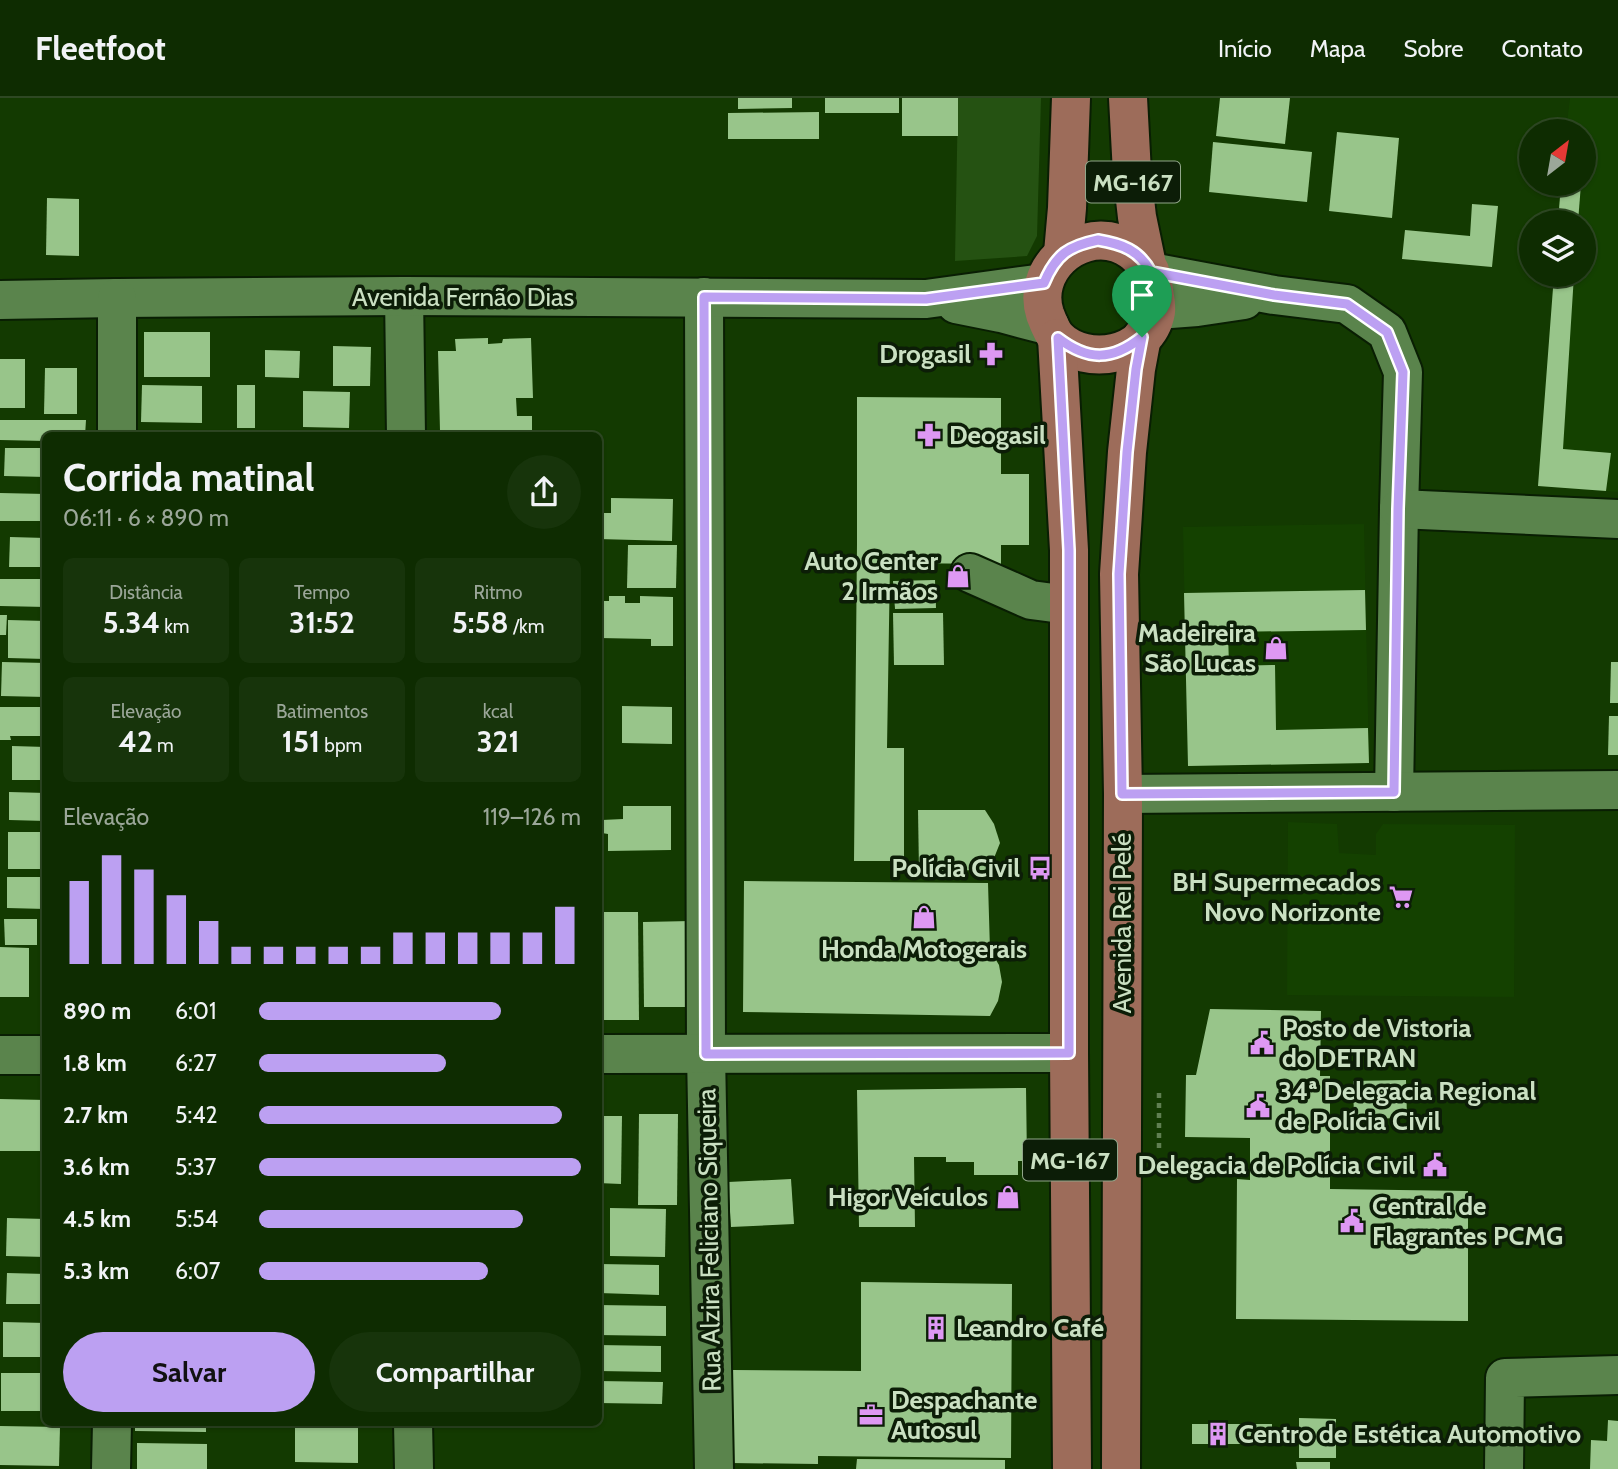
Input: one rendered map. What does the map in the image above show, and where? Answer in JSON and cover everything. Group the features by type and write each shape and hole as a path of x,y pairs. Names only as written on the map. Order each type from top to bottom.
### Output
{"main road":[{"name":"Avenida Rei Pelé","path":"1071,98 1067,208 1054,268 1042,305 1054,332 1069,550 1072,1469"},
{"name":"Avenida Rei Pelé","path":"1121,1469 1122,794 1119,574 1127,452 1136,369 1149,324 1149,269 1137,217 1128,98"},
{"path":"1054,268 1080,244 1098,240 1126,247 1149,269"},
{"path":"1054,332 1073,349 1091,355 1110,355 1128,349 1149,324"}],"street":[{"name":"Avenida Fernão Dias","path":"926,299 1054,268"},
{"path":"1149,269 1274,295 1347,304 1387,332 1403,372 1394,792"},
{"path":"1149,324 1196,307 1274,295"},
{"name":"Avenida Fernão Dias","path":"0,300 404,296 926,299 1001,313 1054,332"},
{"path":"404,296 406,432"},
{"name":"Rua Alzira Feliciano Siqueira","path":"704,297 706,1054 714,1469"},
{"path":"117,298 117,432"},
{"path":"1398,509 1618,519"},
{"path":"970,573 1031,600 1069,605"},
{"path":"1122,794 1618,790"},
{"path":"602,1054 1069,1053"},
{"path":"0,1055 42,1055"},
{"path":"1504,1469 1505,1378 1618,1375"},
{"path":"111,1469 112,1426"},
{"path":"413,1426 414,1469"}],"shaded area":[{"path":"958,98 1041,98 1037,236 1027,256 955,261"},
{"path":"1570,98 1618,98 1618,492 1538,486 1553,287 1596,287 1596,210 1559,210 1560,196 1596,196 1596,119 1567,119"},
{"name":"Madeireira São Lucas","path":"1364,524 1369,763 1188,766 1183,527"},
{"name":"BH Supermecados Novo Norizonte","path":"1288,822 1337,824 1339,853 1376,855 1376,834 1383,824 1515,825 1514,997 1287,995"}],"building":[{"path":"738,98 792,98 792,108 738,109"},
{"path":"825,98 899,98 899,113 825,113"},
{"path":"902,98 958,98 958,136 902,136"},
{"path":"1220,98 1290,98 1285,144 1216,136"},
{"path":"819,112 819,139 728,139 728,113"},
{"path":"1337,132 1399,138 1392,218 1329,211"},
{"path":"1213,142 1312,152 1307,202 1209,192"},
{"path":"1560,196 1580,196 1579,210 1559,210"},
{"path":"47,198 79,199 79,256 46,255"},
{"path":"1472,204 1498,206 1492,267 1402,259 1405,230 1470,236"},
{"path":"1553,287 1573,287 1563,449 1611,453 1606,491 1538,486"},
{"path":"144,332 210,332 210,377 144,377"},
{"path":"488,338 488,344 502,343 503,339 531,338 533,398 516,398 517,416 532,416 532,432 440,431 438,351 456,351 455,339"},
{"path":"333,346 371,347 370,386 333,386"},
{"path":"265,350 300,351 299,378 265,377"},
{"path":"0,359 25,359 25,408 0,408"},
{"path":"45,368 77,368 77,414 44,414"},
{"path":"142,385 202,386 202,423 141,422"},
{"path":"237,385 255,385 255,428 237,428"},
{"path":"303,391 350,392 349,428 303,427"},
{"path":"857,397 1001,398 1001,474 1029,474 1029,545 1001,545 1001,564 890,563 887,748 904,748 904,861 854,861"},
{"path":"0,420 86,420 85,432 42,432 42,441 0,440"},
{"path":"5,448 42,448 42,477 4,476"},
{"path":"0,493 42,494 42,521 0,521"},
{"path":"611,498 673,499 672,541 602,539 602,513 611,513"},
{"path":"10,537 42,538 42,567 9,567"},
{"path":"628,545 677,545 676,588 627,588"},
{"path":"0,579 42,579 42,607 0,606"},
{"path":"935,580 936,608 895,609 893,581"},
{"path":"1365,590 1366,630 1228,632 1229,666 1275,665 1276,730 1368,728 1369,763 1188,766 1184,593"},
{"path":"609,596 625,596 625,603 640,603 640,596 673,597 673,646 651,646 651,639 602,638 602,601 609,601"},
{"path":"893,613 943,613 944,665 894,665"},
{"path":"0,615 7,615 6,635 0,635"},
{"path":"8,620 42,621 42,659 8,658"},
{"path":"2,662 42,663 42,697 1,696"},
{"path":"1611,662 1618,662 1618,703 1610,703"},
{"path":"622,706 672,707 672,744 622,743"},
{"path":"0,707 42,707 42,736 10,736 11,740 0,740"},
{"path":"1609,716 1618,716 1618,755 1608,755"},
{"path":"12,746 42,747 42,780 12,780"},
{"path":"9,792 42,793 42,821 9,820"},
{"path":"623,806 671,806 671,850 608,851 608,834 602,833 602,820 623,819"},
{"path":"918,810 985,810 994,824 1000,843 986,870 919,871"},
{"path":"8,832 42,832 42,869 8,869"},
{"path":"7,877 42,877 42,909 7,908"},
{"path":"744,881 988,883 990,950 999,965 1002,982 998,1001 990,1016 743,1012"},
{"path":"602,912 638,912 639,1020 602,1020"},
{"path":"4,919 37,919 37,945 5,945"},
{"path":"691,921 692,1007 644,1007 643,922"},
{"path":"0,947 29,948 29,997 0,997"},
{"path":"41,947 42,947 42,991"},
{"path":"1210,1009 1321,1011 1320,1076 1330,1076 1330,1189 1468,1191 1468,1321 1236,1319 1237,1179 1250,1180 1250,1138 1185,1137 1186,1075 1196,1075"},
{"path":"1406,1080 1407,1118 1354,1119 1353,1081"},
{"path":"1026,1088 1027,1161 1018,1161 1018,1175 974,1175 974,1162 946,1162 946,1157 914,1157 915,1227 859,1227 857,1090"},
{"path":"0,1099 42,1100 42,1151 0,1151"},
{"path":"639,1114 678,1114 677,1205 638,1205"},
{"path":"602,1116 622,1116 621,1184 602,1183"},
{"path":"791,1179 794,1224 731,1227 728,1182"},
{"path":"610,1208 666,1209 665,1257 610,1256"},
{"path":"7,1218 42,1219 42,1257 6,1256"},
{"path":"602,1264 659,1265 659,1295 602,1293"},
{"path":"7,1273 42,1274 42,1304 6,1304"},
{"name":"Despachante Autosul","path":"861,1282 1012,1284 1011,1458 818,1456 818,1464 731,1463 732,1370 861,1371"},
{"path":"602,1305 666,1306 666,1336 602,1335"},
{"path":"3,1322 42,1323 42,1357 3,1357"},
{"path":"602,1345 661,1346 661,1372 602,1371"},
{"path":"1,1373 42,1373 42,1411 1,1411"},
{"path":"602,1381 663,1382 662,1404 602,1403"},
{"path":"1299,1418 1336,1419 1336,1458 1299,1458"},
{"path":"1608,1420 1618,1421 1618,1469 1590,1469 1591,1440 1607,1441"},
{"name":"Centro de Estética Automotivo","path":"1192,1424 1245,1424 1245,1444 1192,1444"},
{"path":"1247,1424 1272,1424 1272,1438 1247,1439"},
{"path":"0,1426 60,1427 59,1466 0,1465"},
{"path":"135,1426 206,1426 206,1432 135,1431"},
{"path":"295,1427 358,1428 358,1463 295,1462"},
{"path":"137,1443 207,1444 207,1469 137,1469"},
{"path":"857,1459 1005,1460 1005,1469 856,1469"},
{"path":"1296,1462 1330,1462 1330,1469 1297,1469"}],"place":[{"name":"Drogasil","path":"991,354"},
{"name":"Deogasil","path":"929,435"},
{"name":"Auto Center 2 Irmãos","path":"958,576"},
{"name":"Madeireira São Lucas","path":"1276,648"},
{"name":"Polícia Civil","path":"1040,868"},
{"name":"BH Supermecados Novo Norizonte","path":"1401,897"},
{"name":"Honda Motogerais","path":"924,917"},
{"name":"Posto de Vistoria do DETRAN","path":"1262,1043"},
{"name":"34ª Delegacia Regional de Polícia Civil","path":"1258,1106"},
{"name":"Delegacia de Polícia Civil","path":"1435,1165"},
{"name":"Higor Veículos","path":"1008,1197"},
{"name":"Central de Flagrantes PCMG","path":"1352,1221"},
{"name":"Leandro Café","path":"936,1328"},
{"name":"Despachante Autosul","path":"871,1415"},
{"name":"Centro de Estética Automotivo","path":"1218,1434"}],"route":[{"path":"1098,240 1117,243 1134,252 1151,272 1274,295 1347,304 1387,332 1403,372 1394,792 1122,794 1119,574 1127,452 1142,337 1128,349 1110,355 1091,355 1073,349 1058,338 1069,550 1069,1053 706,1054 704,297 926,299 1044,283 1048,272 1063,253 1080,244 1098,240"}]}
